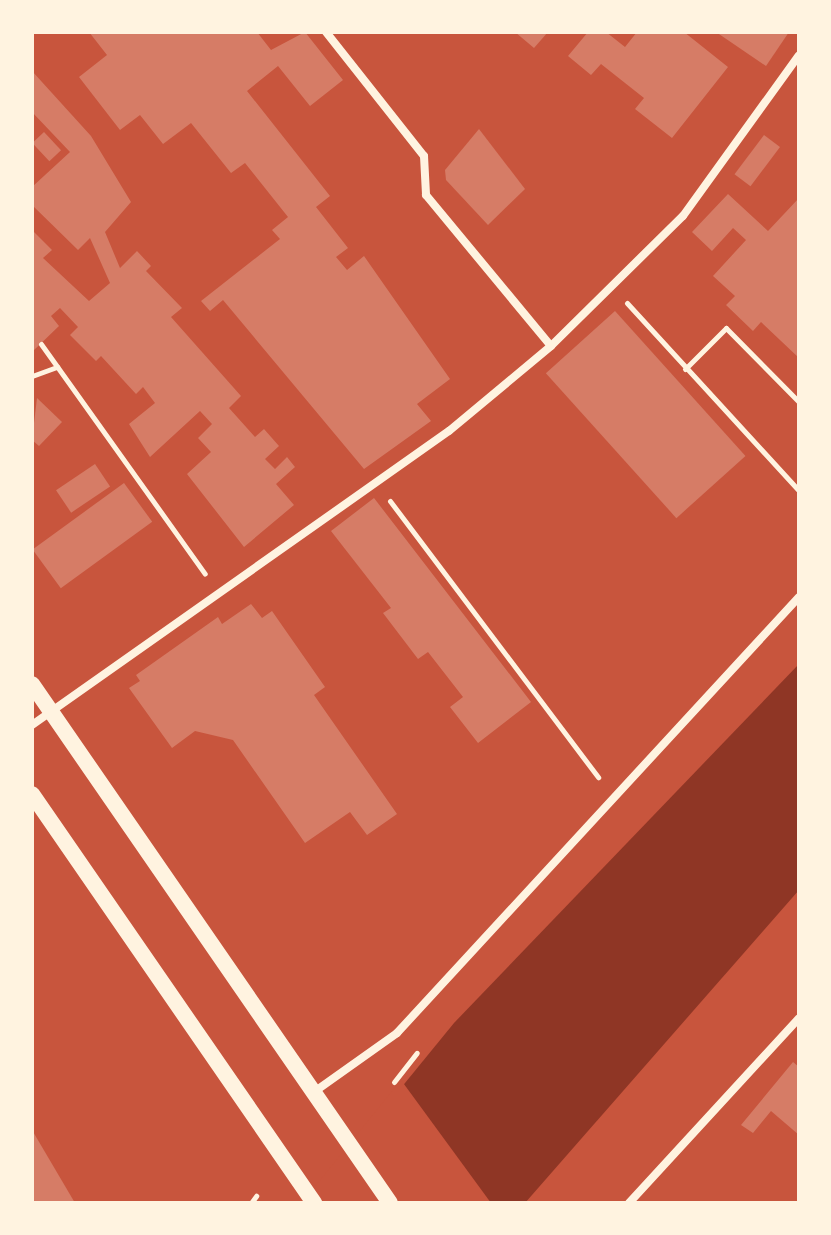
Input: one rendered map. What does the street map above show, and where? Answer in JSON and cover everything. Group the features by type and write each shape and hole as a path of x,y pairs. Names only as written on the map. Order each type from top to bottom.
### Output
{"main road":[{"path":"32,684 331,1123 390,1203"},
{"path":"32,794 314,1203"}],"street":[{"path":"326,32 424,156 426,195 551,346"},
{"path":"32,725 376,483 551,346 615,289 683,216 799,55"},
{"path":"311,1094 397,1033 799,597"},
{"path":"629,1203 795,1029 799,1018"}],"path":[{"path":"615,289 799,491"},
{"path":"685,369 726,328 796,399 799,391"},
{"path":"41,344 219,595"},
{"path":"32,376 58,367"},
{"path":"376,483 614,797"},
{"path":"251,1203 256,1196"}],"shaded area":[{"path":"799,664 799,890 525,1203 307,1203 454,1023"}],"pier":[{"path":"401,1080 491,1203 303,1203 304,1200"}],"building":[{"path":"89,32 257,32 271,50 305,32 343,80 310,106 278,66 247,91 330,196 316,207 348,248 336,257 347,270 364,256 450,379 417,404 431,421 364,469 223,300 210,311 201,301 280,239 272,230 288,217 245,163 231,173 191,123 163,144 140,115 120,130 79,77 107,55"},
{"path":"515,32 548,32 534,48"},
{"path":"588,32 606,32 625,47 637,32 684,32 728,67 672,138 635,109 644,98 601,64 591,75 568,56"},
{"path":"716,32 789,32 766,66"},
{"path":"32,71 91,136 131,202 105,232 120,268 137,251 151,266 146,271 182,308 171,317 241,396 229,408 255,437 264,429 279,446 265,459 275,469 287,457 295,467 276,484 294,505 244,547 187,474 211,452 198,438 212,424 200,411 150,457 129,424 155,403 143,387 136,394 101,356 96,361 70,335 78,327 60,308 51,316 59,326 32,352 32,230 52,250 43,258 89,301 110,283 90,238 78,250 32,205 32,187 70,152 32,112"},
{"path":"479,129 525,189 488,225 446,180 445,170"},
{"path":"44,132 61,150 49,161 32,143"},
{"path":"764,135 780,147 750,186 735,174"},
{"path":"728,194 768,231 799,198 799,358 761,322 753,331 726,305 735,296 713,276 746,240 733,228 712,251 692,232"},
{"path":"615,311 745,456 676,518 546,373"},
{"path":"37,398 62,422 39,446 32,440"},
{"path":"95,464 110,486 71,513 56,490"},
{"path":"124,483 152,522 61,588 33,549"},
{"path":"374,498 531,702 478,743 450,707 463,697 428,652 418,659 383,613 391,608 331,531"},
{"path":"251,604 262,618 272,611 325,687 314,695 397,814 367,835 350,812 305,843 233,740 195,731 172,748 129,688 140,681 136,675 218,617 222,624"},
{"path":"793,1062 799,1067 799,1135 771,1111 753,1133 741,1125"},
{"path":"32,1130 75,1203 32,1203"}]}
